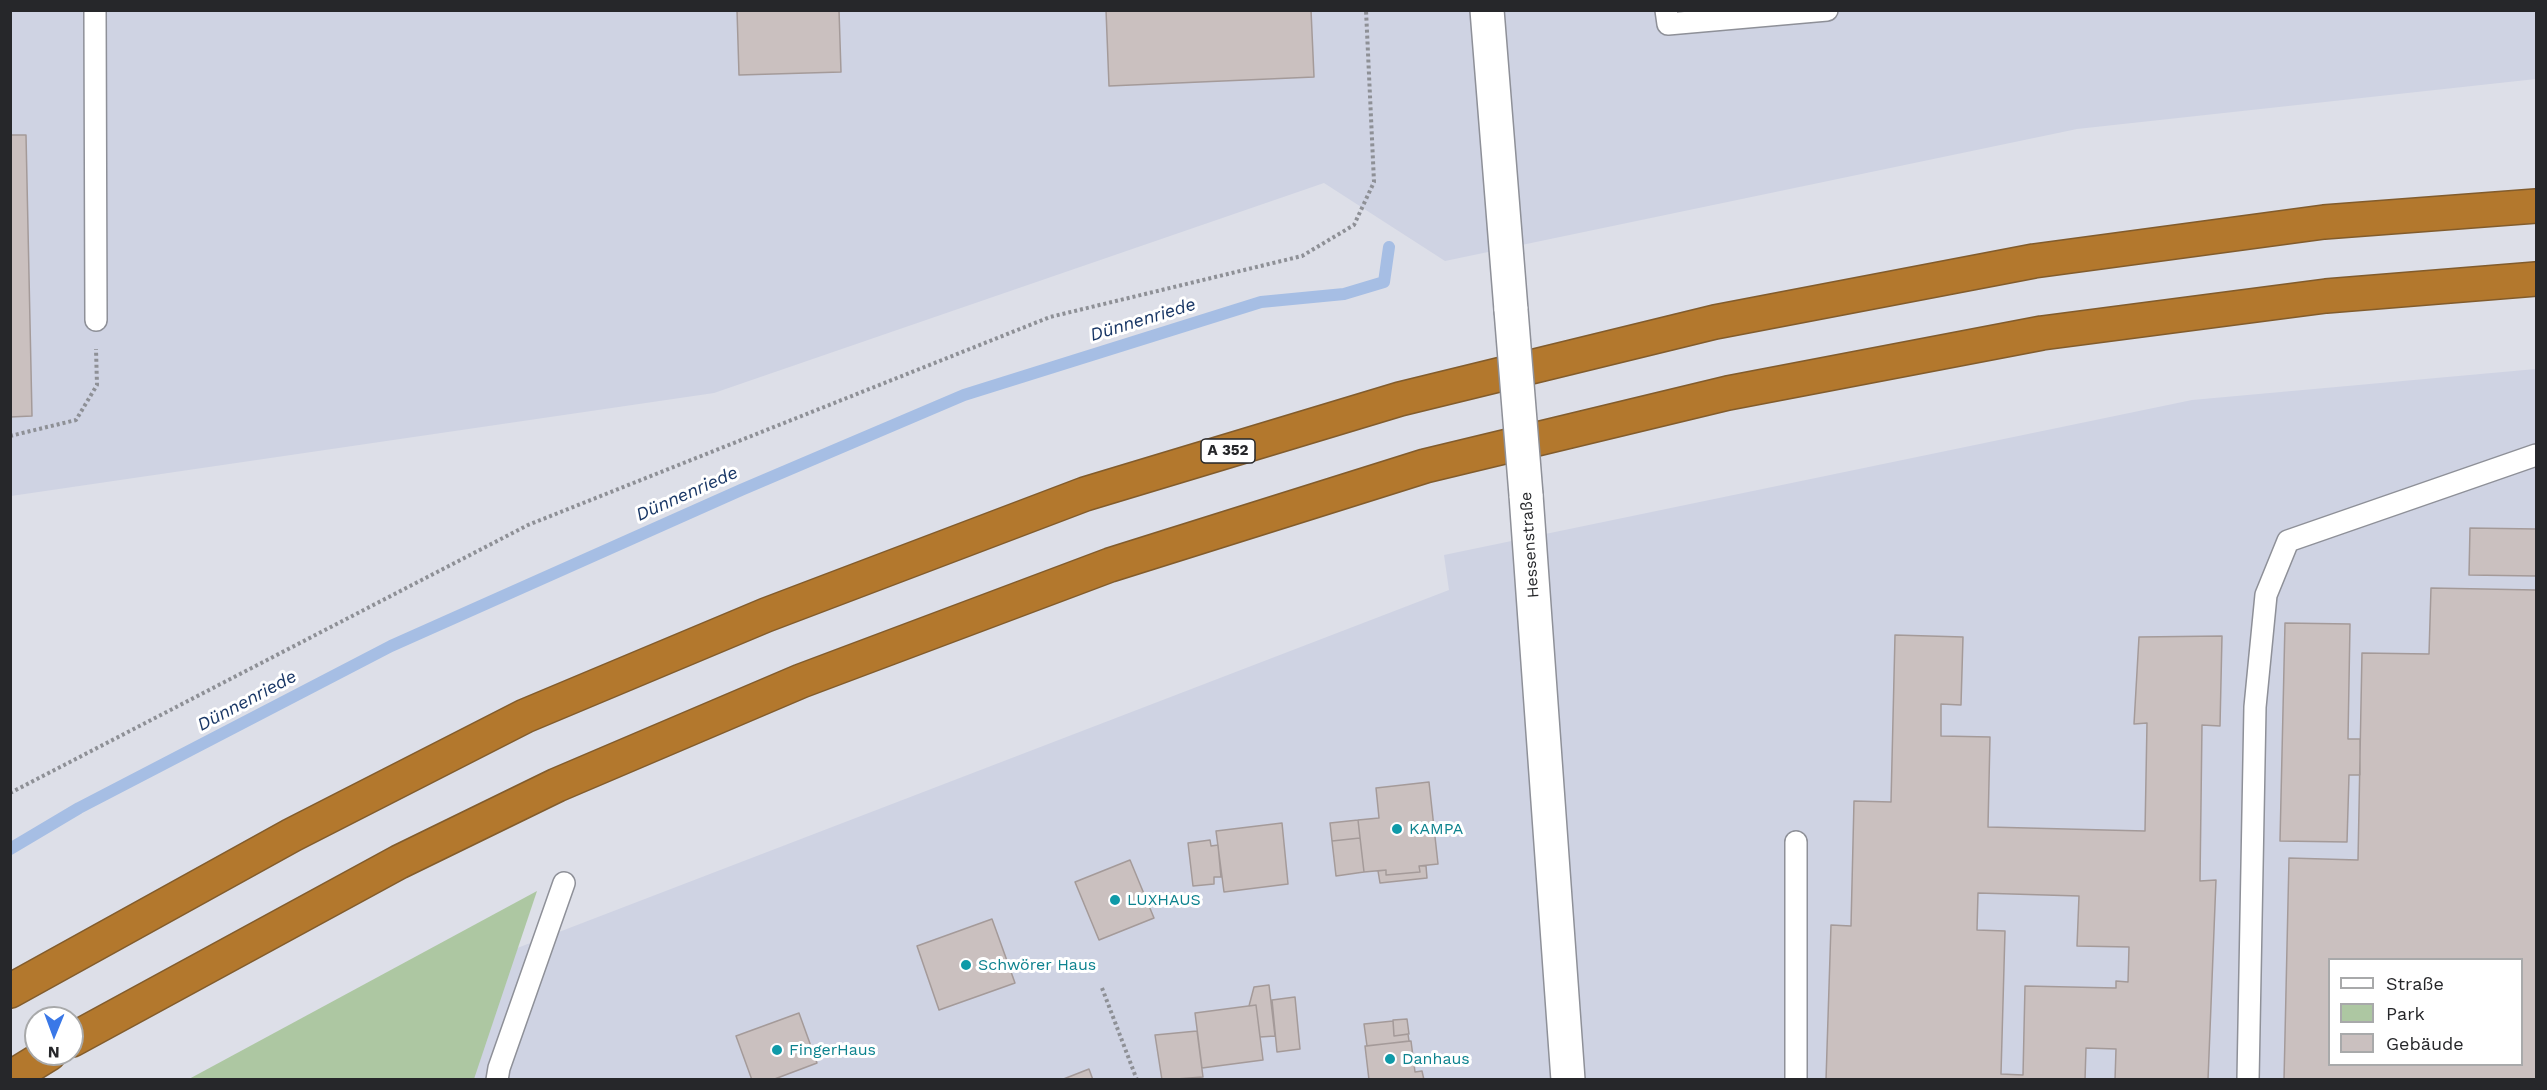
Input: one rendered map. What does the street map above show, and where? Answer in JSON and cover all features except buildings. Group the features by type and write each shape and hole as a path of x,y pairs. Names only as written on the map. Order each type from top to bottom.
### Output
{"highway":[{"name":"A 352","path":"10,991 292,835 525,716 766,615 1085,494 1400,399 1715,322 2034,261 2324,222 2536,206"},
{"path":"84,1033 399,862 557,785 801,681 1110,565 1414,470 1728,393 2042,333 2326,296 2536,279"},
{"path":"10,1078 30,1066"}],"street":[{"name":"Hessenstraße","path":"1488,10 1568,1080"}],"lane":[{"path":"95,10 96,320"},
{"path":"1666,10 1668,24 1827,10"},
{"path":"2248,1080 2255,707 2266,595 2288,541 2536,455"},
{"path":"1796,842 1796,1080"},
{"path":"497,1080 499,1068 564,883"}],"path":[{"path":"10,793 528,525 1050,317 1302,256 1354,225 1374,182 1366,10"},
{"path":"10,436 76,420 97,385 96,320"},
{"path":"1102,988 1137,1080"}],"shaded area":[{"path":"2536,10 2536,79 2077,129 1445,261 1324,183 714,393 11,496 10,11"},
{"path":"2536,369 2536,1079 243,1080 421,985 1449,590 1444,555 2192,400"}],"green space":[{"path":"537,891 474,1079 189,1079"}],"waterway":[{"name":"Dünnenriede","path":"10,849 79,808 391,646 741,490 964,395 1261,302 1344,294 1384,282 1389,247"}],"place":[{"name":"KAMPA","path":"1397,829"},
{"name":"LUXHAUS","path":"1115,900"},
{"name":"Schwörer Haus","path":"966,965"},
{"name":"FingerHaus","path":"777,1050"},
{"name":"Danhaus","path":"1390,1059"}]}
